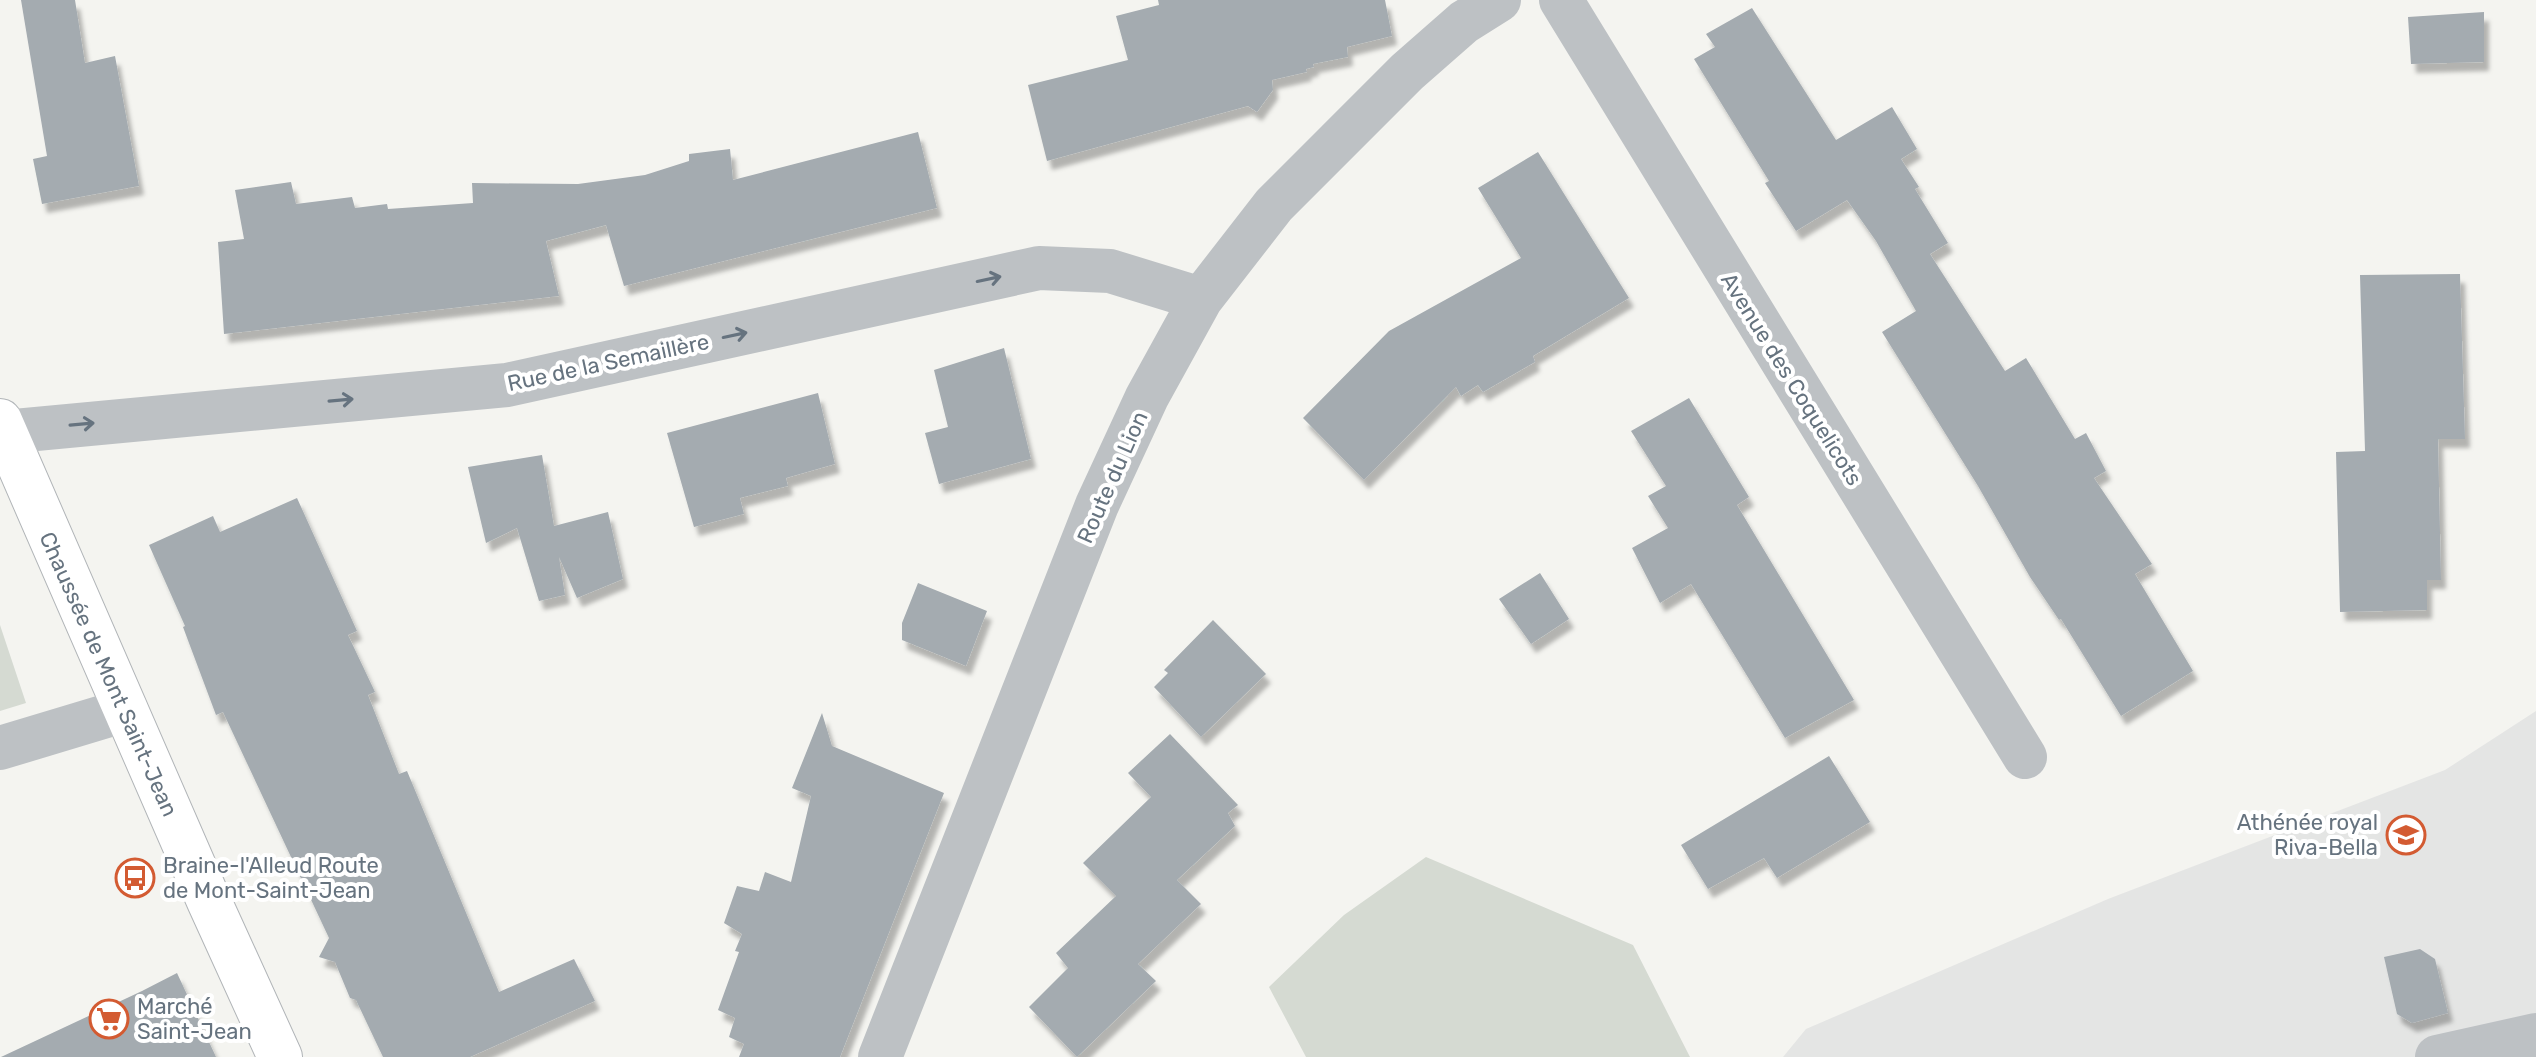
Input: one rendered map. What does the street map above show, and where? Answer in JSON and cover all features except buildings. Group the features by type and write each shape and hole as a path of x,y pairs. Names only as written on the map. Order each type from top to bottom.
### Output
{"main road":[{"name":"Chaussée de Mont Saint-Jean","path":"2,426 280,1057"}],"street":[{"name":"Avenue des Coquelicots","path":"1561,0 2025,757"},
{"name":"Route du Lion","path":"880,1057 1097,505 1147,397 1201,299 1274,205 1471,7"},
{"name":"Rue de la Semaillère","path":"2,426 507,385 1039,268 1110,271 1201,299"},
{"path":"0,748 126,710"},
{"path":"2437,1057 2536,1035"}],"shaded area":[{"path":"0,625 26,703 0,711"},
{"name":"Athénée royal Riva-Bella","path":"2536,711 2536,1057 1783,1057 1806,1029 2108,899 2445,770"},
{"path":"1426,857 1633,945 1690,1057 1306,1057 1269,987 1344,915"}],"place":[{"name":"Athénée royal Riva-Bella","path":"2406,835"},
{"name":"Braine-l'Alleud Route de Mont-Saint-Jean","path":"135,878"},
{"name":"Marché Saint-Jean","path":"109,1019"}]}
